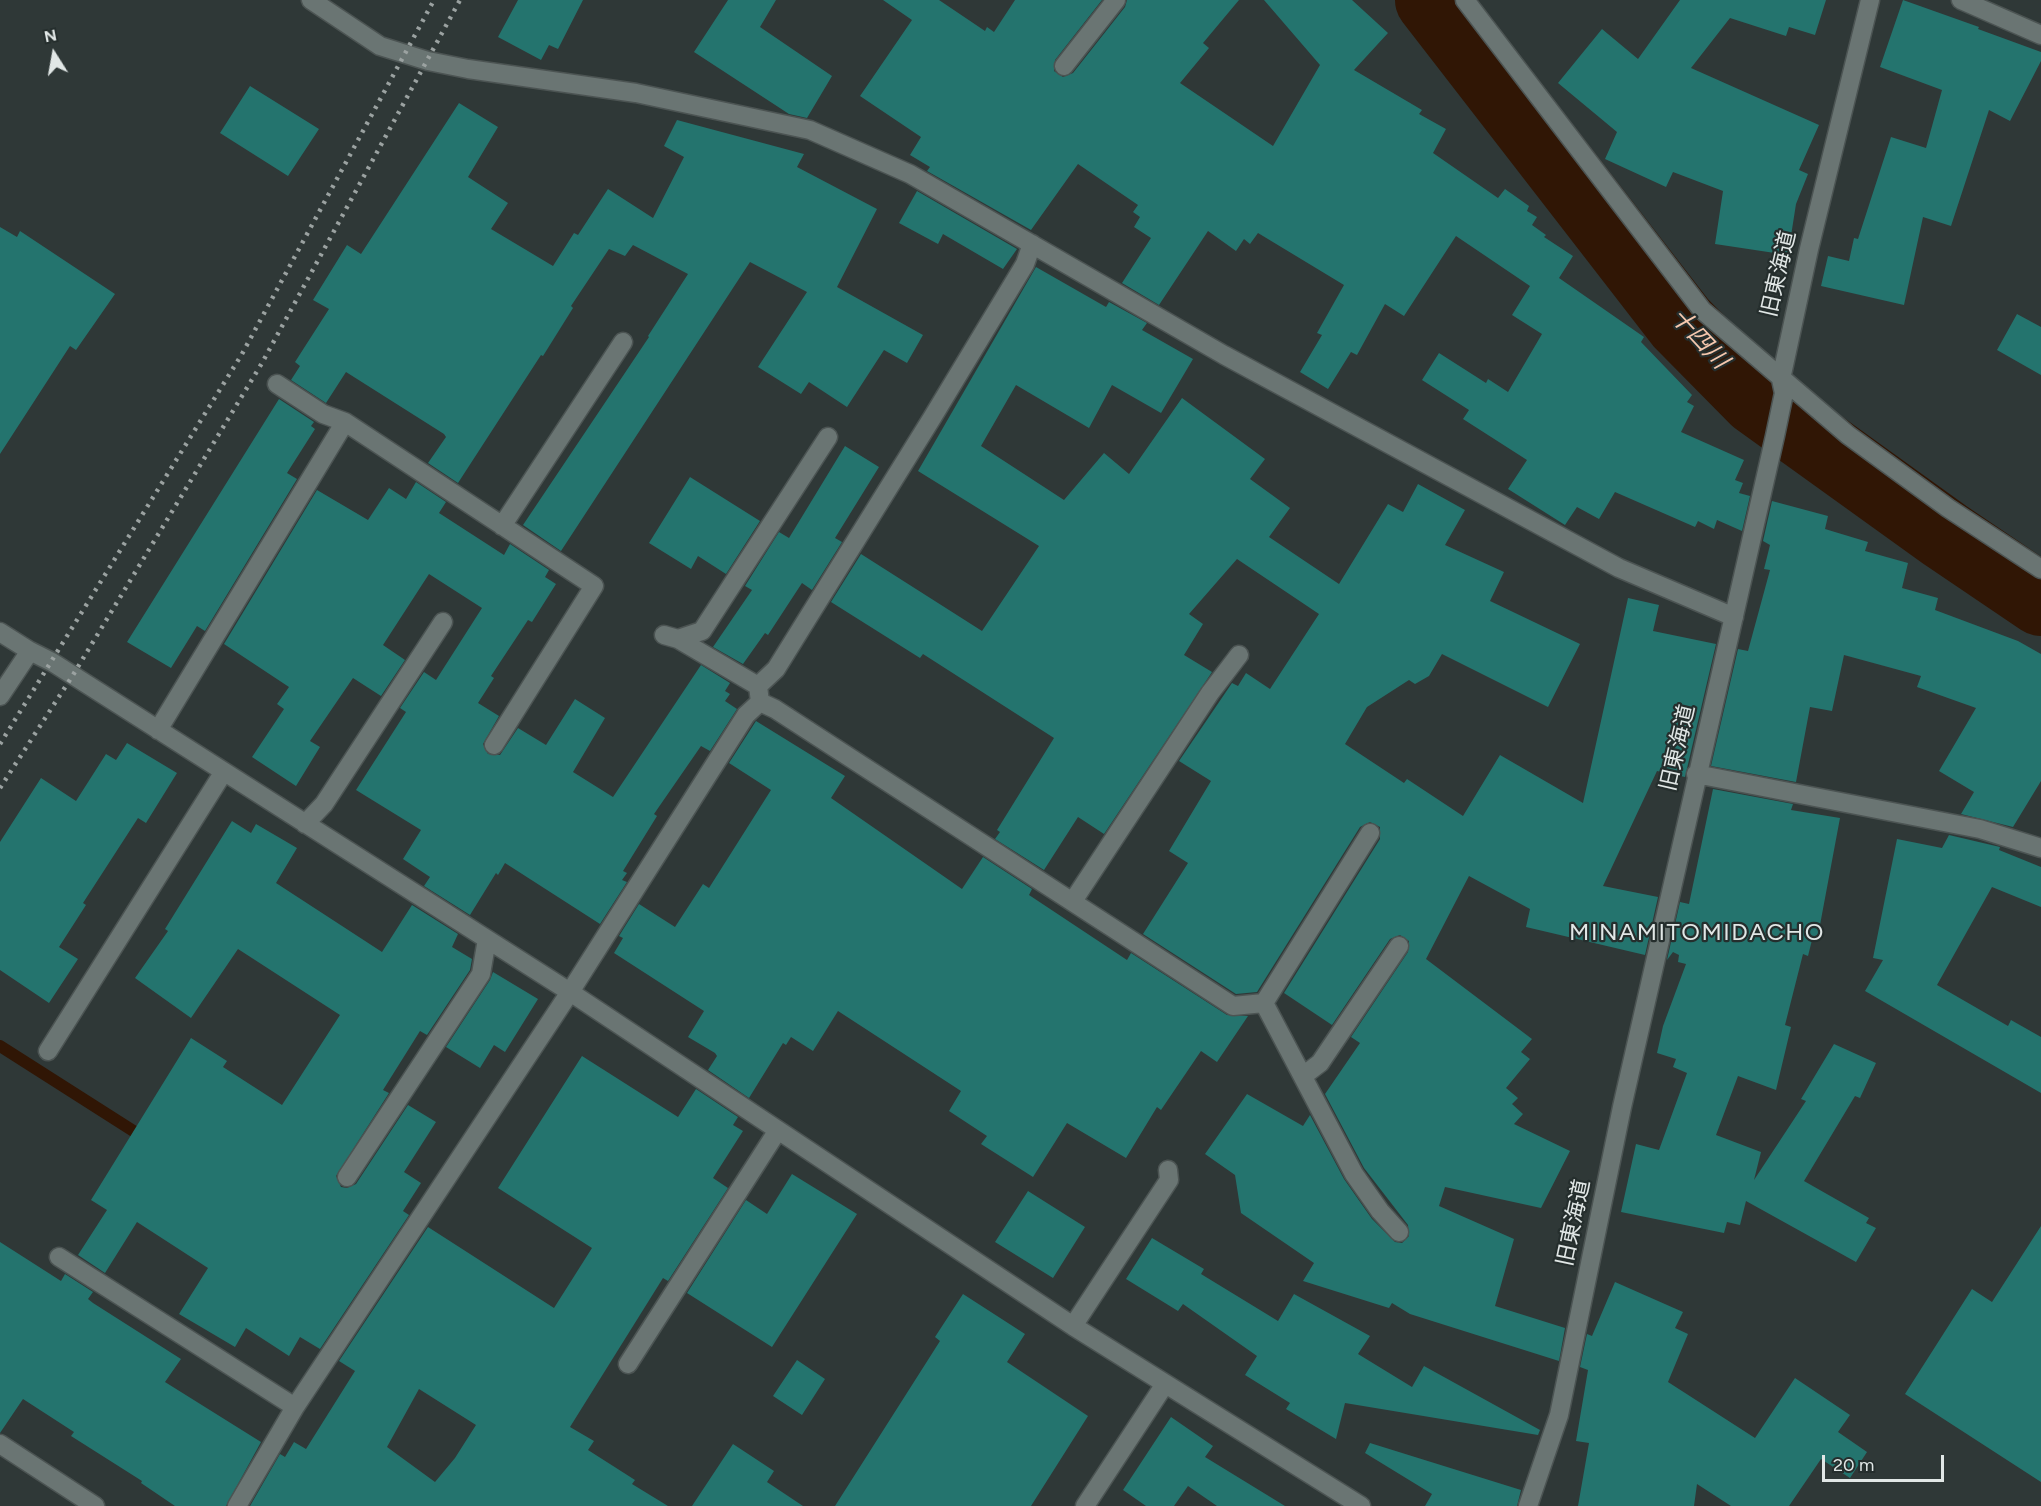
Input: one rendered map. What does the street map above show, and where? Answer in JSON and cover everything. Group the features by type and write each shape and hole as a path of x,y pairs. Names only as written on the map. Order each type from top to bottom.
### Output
{"street":[{"path":"311,0 380,46 428,61 468,69 636,93 810,130 910,174 1204,344 1619,568 1734,617"},
{"path":"1064,66 1116,0"},
{"path":"1465,0 1702,310 1782,386 1948,508 2041,568"},
{"name":"旧東海道","path":"1528,1506 1559,1415 1622,1107 1696,774 1775,436 1782,386 1809,249 1870,0"},
{"path":"1960,0 2040,33"},
{"path":"237,1506 295,1407 570,992 776,669 951,387 1025,264 1032,244"},
{"path":"502,526 623,342"},
{"path":"277,384 323,414 345,423 594,586 494,745"},
{"path":"158,730 345,423"},
{"path":"828,437 702,632 671,637 759,694 775,709 1233,1006 1264,1003"},
{"path":"305,824 324,804 443,622"},
{"path":"0,632 52,662 570,992 1072,1326 1361,1506"},
{"path":"0,696 30,651"},
{"path":"1073,902 1210,693 1239,655"},
{"path":"48,1051 223,773"},
{"path":"1696,774 1980,829 2041,848"},
{"path":"1264,1003 1370,833"},
{"path":"347,1177 481,974 487,939"},
{"path":"1303,1076 1320,1064 1399,946"},
{"path":"1264,1003 1354,1174 1380,1211 1399,1232"},
{"path":"628,1364 778,1130"},
{"path":"1072,1326 1169,1180 1168,1170"},
{"path":"59,1257 295,1407"},
{"path":"1084,1506 1166,1384"},
{"path":"0,1444 95,1506"}],"building":[{"path":"518,0 583,0 558,49 549,45 541,60 498,37"},
{"path":"728,0 776,0 760,27 832,76 807,118 789,114 694,52"},
{"path":"883,0 939,0 985,31 987,27 994,32 1015,0 1102,0 1055,60 1054,71 1063,77 1073,73 1125,7 1127,0 1239,0 1203,43 1209,48 1180,83 1273,146 1320,65 1264,0 1352,0 1388,33 1354,70 1422,110 1419,114 1446,129 1433,153 1498,198 1505,189 1529,206 1527,211 1537,217 1532,225 1546,235 1544,237 1573,256 1559,278 1644,337 1641,342 1692,395 1687,402 1694,406 1681,432 1744,460 1735,480 1743,483 1739,493 1750,496 1742,531 1717,520 1714,529 1698,521 1695,527 1615,492 1599,519 1577,507 1565,525 1508,489 1527,460 1463,419 1469,410 1422,380 1439,353 1486,383 1488,379 1508,392 1542,334 1512,315 1530,286 1456,236 1404,316 1385,304 1357,355 1351,352 1328,389 1300,372 1322,335 1317,333 1344,285 1258,233 1250,244 1244,239 1236,251 1208,231 1159,305 1122,283 1151,238 1134,227 1140,217 1133,212 1138,205 1078,164 1031,230 927,171 930,167 910,155 921,137 860,96 912,20"},
{"path":"1680,0 1826,0 1815,35 1789,27 1786,36 1730,18 1691,68 1819,125 1799,170 1808,174 1796,204 1788,255 1715,244 1723,191 1673,172 1666,187 1605,159 1617,132 1558,83 1602,29 1638,59"},
{"path":"1903,0 2041,52 2041,61 2010,121 1989,110 1951,226 1923,217 1904,305 1821,286 1828,256 1849,261 1854,238 1858,239 1891,137 1926,148 1942,90 1880,67"},
{"path":"250,86 319,129 288,176 220,133"},
{"path":"459,103 498,127 468,177 508,203 491,229 553,266 574,233 578,235 608,189 653,218 684,157 664,146 677,120 804,154 797,167 877,209 837,287 923,335 907,363 884,350 847,407 809,382 801,394 758,367 807,292 750,262 561,551 523,525 649,337 688,274 633,245 625,256 609,249 571,306 573,308 543,356 541,355 458,483 428,463 446,437 444,434 346,372 326,403 291,380 300,366 295,362 329,309 313,300 347,245 361,254"},
{"path":"917,191 1017,249 1003,269 943,234 938,244 899,223"},
{"path":"0,227 17,237 20,231 115,294 76,350 70,346 0,454"},
{"path":"1036,267 1106,307 1109,302 1147,323 1142,330 1193,359 1161,413 1112,385 1089,428 1016,385 981,446 1064,500 1104,453 1129,474 1182,398 1265,459 1250,479 1290,508 1269,537 1339,584 1388,504 1403,512 1418,484 1465,510 1445,545 1504,572 1490,601 1580,644 1548,707 1442,654 1429,676 1415,684 1409,680 1367,707 1345,744 1404,783 1407,779 1463,816 1500,755 1583,803 1628,598 1659,605 1653,631 1716,644 1685,777 1657,771 1603,886 1658,897 1645,955 1526,927 1530,909 1469,876 1426,959 1532,1039 1521,1052 1530,1059 1506,1088 1518,1098 1512,1104 1523,1114 1514,1124 1570,1151 1541,1208 1445,1187 1439,1206 1514,1239 1495,1306 1565,1328 1559,1361 1410,1314 1392,1303 1389,1308 1303,1281 1314,1263 1241,1213 1235,1175 1205,1154 1247,1094 1303,1126 1310,1115 1344,1179 1372,1219 1395,1242 1402,1243 1409,1236 1408,1225 1364,1168 1325,1094 1360,1043 1351,1037 1408,952 1409,941 1400,935 1390,939 1332,1025 1284,993 1380,839 1380,827 1370,822 1360,827 1257,992 1236,994 1143,934 1188,863 1169,851 1211,781 1179,761 1232,683 1238,686 1246,673 1270,689 1319,614 1237,559 1189,614 1203,624 1184,655 1212,672 1104,834 1078,817 1044,870 995,839 1000,832 997,830 1054,738 923,654 920,658 831,602 861,554 982,631 1039,546 918,471"},
{"path":"2017,314 2041,327 2041,375 1997,350"},
{"path":"279,399 314,422 311,426 315,429 287,473 297,479 205,631 197,626 171,668 127,642"},
{"path":"845,446 879,467 835,538 842,542 812,590 802,583 768,635 765,633 743,664 713,647 752,590 745,586 779,532 789,538"},
{"path":"690,477 760,521 726,574 698,556 691,569 649,543"},
{"path":"416,482 446,502 439,513 504,555 510,544 549,570 545,577 556,584 532,622 528,620 491,676 494,678 478,703 499,716 483,744 488,754 500,755 518,728 546,745 575,699 605,718 573,772 613,797 701,665 730,683 725,691 730,694 725,701 737,709 710,751 701,746 654,814 657,816 623,871 627,873 622,880 627,882 600,924 505,863 498,875 496,873 470,915 424,886 430,877 403,859 421,830 356,790 406,712 400,708 424,672 436,680 482,608 429,574 383,645 405,660 381,696 353,678 310,741 320,747 296,786 252,757 284,709 277,704 289,687 224,644 317,490 368,520 389,488 406,499"},
{"path":"1772,501 1828,516 1825,529 1868,542 1865,551 1908,563 1902,588 1938,598 1935,610 2018,641 2041,654 2041,781 2013,827 1961,814 1974,792 1939,771 1976,708 1917,687 1921,676 1844,655 1832,711 1810,707 1796,782 1711,766 1738,649 1748,651 1770,570 1764,569 1770,545 1763,541"},
{"path":"756,721 845,776 831,798 962,889 983,857 1032,889 1029,895 1127,960 1131,953 1227,1015 1248,1016 1217,1062 1201,1051 1161,1110 1157,1107 1126,1158 1067,1123 1033,1177 981,1144 987,1136 949,1111 961,1091 838,1011 813,1051 791,1037 786,1045 783,1043 749,1098 708,1070 717,1056 688,1037 704,1011 614,953 623,938 619,936 639,904 675,927 703,884 709,888 771,790 729,763"},
{"path":"127,743 177,773 146,823 138,818 83,903 86,905 59,947 78,959 49,1003 0,970 0,842 41,778 76,801 106,754 116,760"},
{"path":"1713,789 1793,804 1791,810 1840,818 1817,941 1812,940 1808,956 1803,954 1785,1025 1791,1027 1776,1090 1738,1076 1716,1135 1761,1152 1754,1180 1806,1101 1801,1099 1834,1044 1876,1063 1860,1098 1855,1096 1804,1181 1869,1218 1866,1223 1876,1228 1856,1262 1746,1201 1740,1225 1727,1222 1724,1233 1621,1212 1636,1144 1659,1150 1687,1073 1673,1067 1676,1059 1657,1053 1663,1026 1686,964 1678,962 1679,955 1673,952 1667,960 1680,902 1689,904"},
{"path":"232,821 251,833 256,824 297,848 276,883 382,952 412,905 458,934 452,947 472,959 470,970 427,1035 420,1031 383,1090 389,1093 336,1176 341,1187 347,1188 356,1184 408,1105 436,1122 404,1172 421,1183 403,1211 409,1215 320,1349 300,1337 289,1356 246,1328 235,1347 179,1314 208,1268 137,1222 105,1273 78,1255 107,1210 91,1200 191,1038 227,1061 223,1067 282,1105 340,1015 238,949 191,1018 135,978 168,931 165,929"},
{"path":"1949,835 2000,847 1999,850 2041,867 2041,907 1992,887 1937,985 2008,1026 2011,1020 2041,1037 2041,1093 1865,991 1883,960 1873,958 1897,839 1942,848"},
{"path":"493,972 538,999 505,1052 494,1045 480,1068 446,1047"},
{"path":"582,1056 678,1117 696,1089 738,1117 733,1125 743,1131 713,1178 728,1188 668,1281 663,1278 570,1427 594,1441 588,1450 635,1480 632,1484 668,1506 250,1506 280,1454 285,1457 294,1442 306,1449 355,1371 339,1361 428,1227 554,1308 592,1248 498,1188","holes":["419,1389 476,1425 455,1458 435,1482 387,1447"]},
{"path":"792,1174 857,1214 772,1347 687,1293 746,1200 767,1214"},
{"path":"1028,1191 1085,1227 1053,1278 995,1242"},
{"path":"2041,1226 2041,1482 1905,1394 1972,1289 1992,1302"},
{"path":"1152,1238 1204,1269 1201,1274 1278,1321 1294,1294 1370,1336 1358,1354 1412,1387 1424,1366 1540,1430 1538,1435 1345,1403 1336,1439 1286,1409 1290,1403 1245,1375 1257,1356 1183,1304 1178,1311 1126,1279"},
{"path":"0,1242 61,1281 65,1274 93,1292 88,1299 93,1303 181,1359 165,1382 261,1442 226,1506 175,1506 141,1483 142,1481 71,1436 74,1432 23,1399 0,1433"},
{"path":"1615,1282 1683,1312 1675,1328 1688,1334 1668,1382 1755,1438 1795,1378 1850,1415 1838,1432 1867,1452 1850,1478 1821,1459 1789,1506 1731,1506 1697,1484 1694,1506 1578,1506 1589,1443 1576,1441 1588,1370 1580,1367 1587,1334 1592,1336"},
{"path":"963,1294 1025,1334 1007,1362 1088,1416 1031,1506 835,1506 940,1341 935,1337"},
{"path":"797,1360 825,1379 802,1415 773,1396"},
{"path":"1171,1417 1213,1446 1205,1457 1285,1506 1217,1506 1188,1486 1174,1506 1146,1506 1123,1490"},
{"path":"1370,1443 1521,1490 1517,1506 1425,1506 1432,1494 1365,1453"},
{"path":"733,1444 774,1471 767,1482 803,1506 692,1506"}],"waterway":[{"name":"十四川","path":"1431,0 1681,323 1756,399 1945,535 2041,600"},
{"path":"0,1046 146,1139"}],"railway":[{"path":"0,744 242,354 434,0"},
{"path":"0,788 73,675 262,363 460,0"}],"district":[{"name":"MINAMITOMIDACHO","path":"1697,933"}]}
